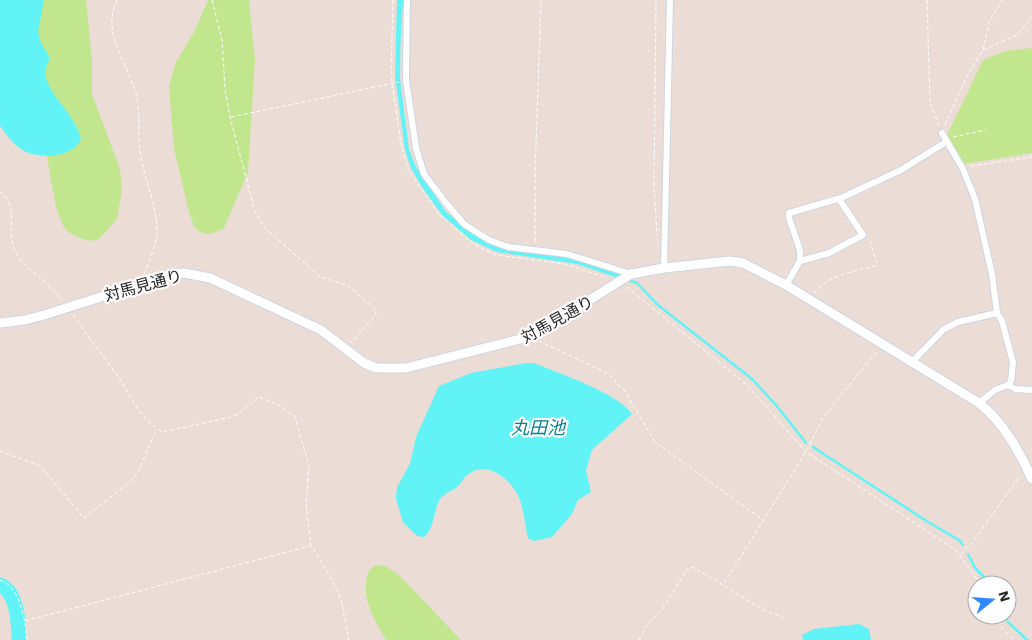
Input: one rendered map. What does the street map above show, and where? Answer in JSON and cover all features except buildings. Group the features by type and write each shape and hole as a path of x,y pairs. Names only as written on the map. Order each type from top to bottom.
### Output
{"street":[{"path":"407,0 406,80 409,111 424,174 446,203 464,224 489,240 508,247 567,254 631,274"},
{"path":"664,268 670,0"},
{"path":"942,133 963,169 978,210 992,274 997,312 1002,321 1013,362 1011,381 1008,385 995,390 979,403"},
{"path":"786,285 800,261 800,250 789,213 839,198 908,166 946,141"},
{"path":"800,261 829,253 861,237 863,234 839,198"},
{"name":"対馬見通り","path":"0,322 25,320 139,284 184,273 210,278 305,321 322,330 364,363 376,368 406,368 532,336 631,274 664,268 730,261 743,263 786,285 979,403 997,419 1032,479"},
{"path":"911,363 944,329 958,322 997,312"},
{"path":"1008,385 1014,389 1032,390"}],"path":[{"path":"117,0 112,11 110,25 131,78 138,106 140,151 156,220 155,244 139,284"},
{"path":"212,0 222,40 225,89 230,117 256,212 266,229 318,276 348,286 375,309 376,315 346,349"},
{"path":"393,0 392,83 396,122 408,169 438,213 456,231 472,244 496,255 565,264 625,286 748,385 806,452 960,555 972,575"},
{"path":"535,249 535,173 541,0"},
{"path":"656,0 654,186 657,240"},
{"path":"927,0 930,102 942,133"},
{"path":"942,133 967,76 983,50 990,22 1002,0"},
{"path":"983,50 1017,35 1032,17"},
{"path":"230,117 406,80"},
{"path":"946,141 986,130"},
{"path":"963,169 987,163 1032,157"},
{"path":"0,192 6,197 10,208 12,242 18,258 46,283 67,307 136,405 157,429 171,432 231,417 238,414 259,396 279,405 295,417 309,466 306,505 310,545 338,593 349,640"},
{"path":"810,300 824,283 852,271 876,266 877,263 868,236 863,234"},
{"path":"532,336 546,345 607,373 616,380 632,402 655,442 763,520"},
{"path":"723,585 806,452 822,419 884,344"},
{"path":"0,451 40,466 84,518 130,482 138,472 157,429"},
{"path":"960,555 972,543 1026,466"},
{"path":"24,621 310,545"},
{"path":"638,640 646,626 664,607 687,569 693,567 766,611 786,619"},
{"path":"0,580 13,588 24,621 27,640"},
{"path":"1001,625 1015,640"}],"green space":[{"path":"42,0 86,0 92,61 92,94 120,169 122,190 117,219 100,238 93,241 82,239 68,232 63,226 56,207 31,69 33,19"},
{"path":"208,0 249,0 255,60 248,172 224,228 214,233 206,234 200,232 194,226 189,212 174,149 169,87 175,64 194,32"},
{"path":"1032,48 1032,153 964,164 947,135 983,60 1006,51"},
{"path":"375,565 385,566 398,574 461,640 386,640 373,616 367,598 366,580 369,571"}],"water":[{"path":"0,0 44,0 38,31 40,41 50,58 45,73 50,88 78,130 81,139 71,150 45,156 28,153 15,144 0,126"},
{"path":"397,0 401,0 400,79 409,150 416,167 446,212 476,236 496,247 512,251 557,255 622,274 618,278 577,264 497,252 471,240 442,215 411,168 405,150 395,76"},
{"name":"丸田池","path":"534,363 601,391 625,406 632,414 592,450 586,470 591,492 578,500 572,514 552,537 534,541 528,538 520,500 505,478 490,470 474,471 465,477 457,487 440,499 428,533 424,537 417,536 403,522 396,499 397,487 410,464 416,437 439,386 471,373"},
{"path":"859,624 869,629 871,640 803,640 802,635 814,629"}],"waterway":[{"path":"399,42 402,0"},
{"path":"628,280 637,283 658,305 752,379 776,405 806,443"},
{"path":"813,447 959,540 963,545"},
{"path":"968,554 975,568 982,575"},
{"path":"0,585 6,588 16,609 19,640"},
{"path":"1011,625 1027,640"}]}
